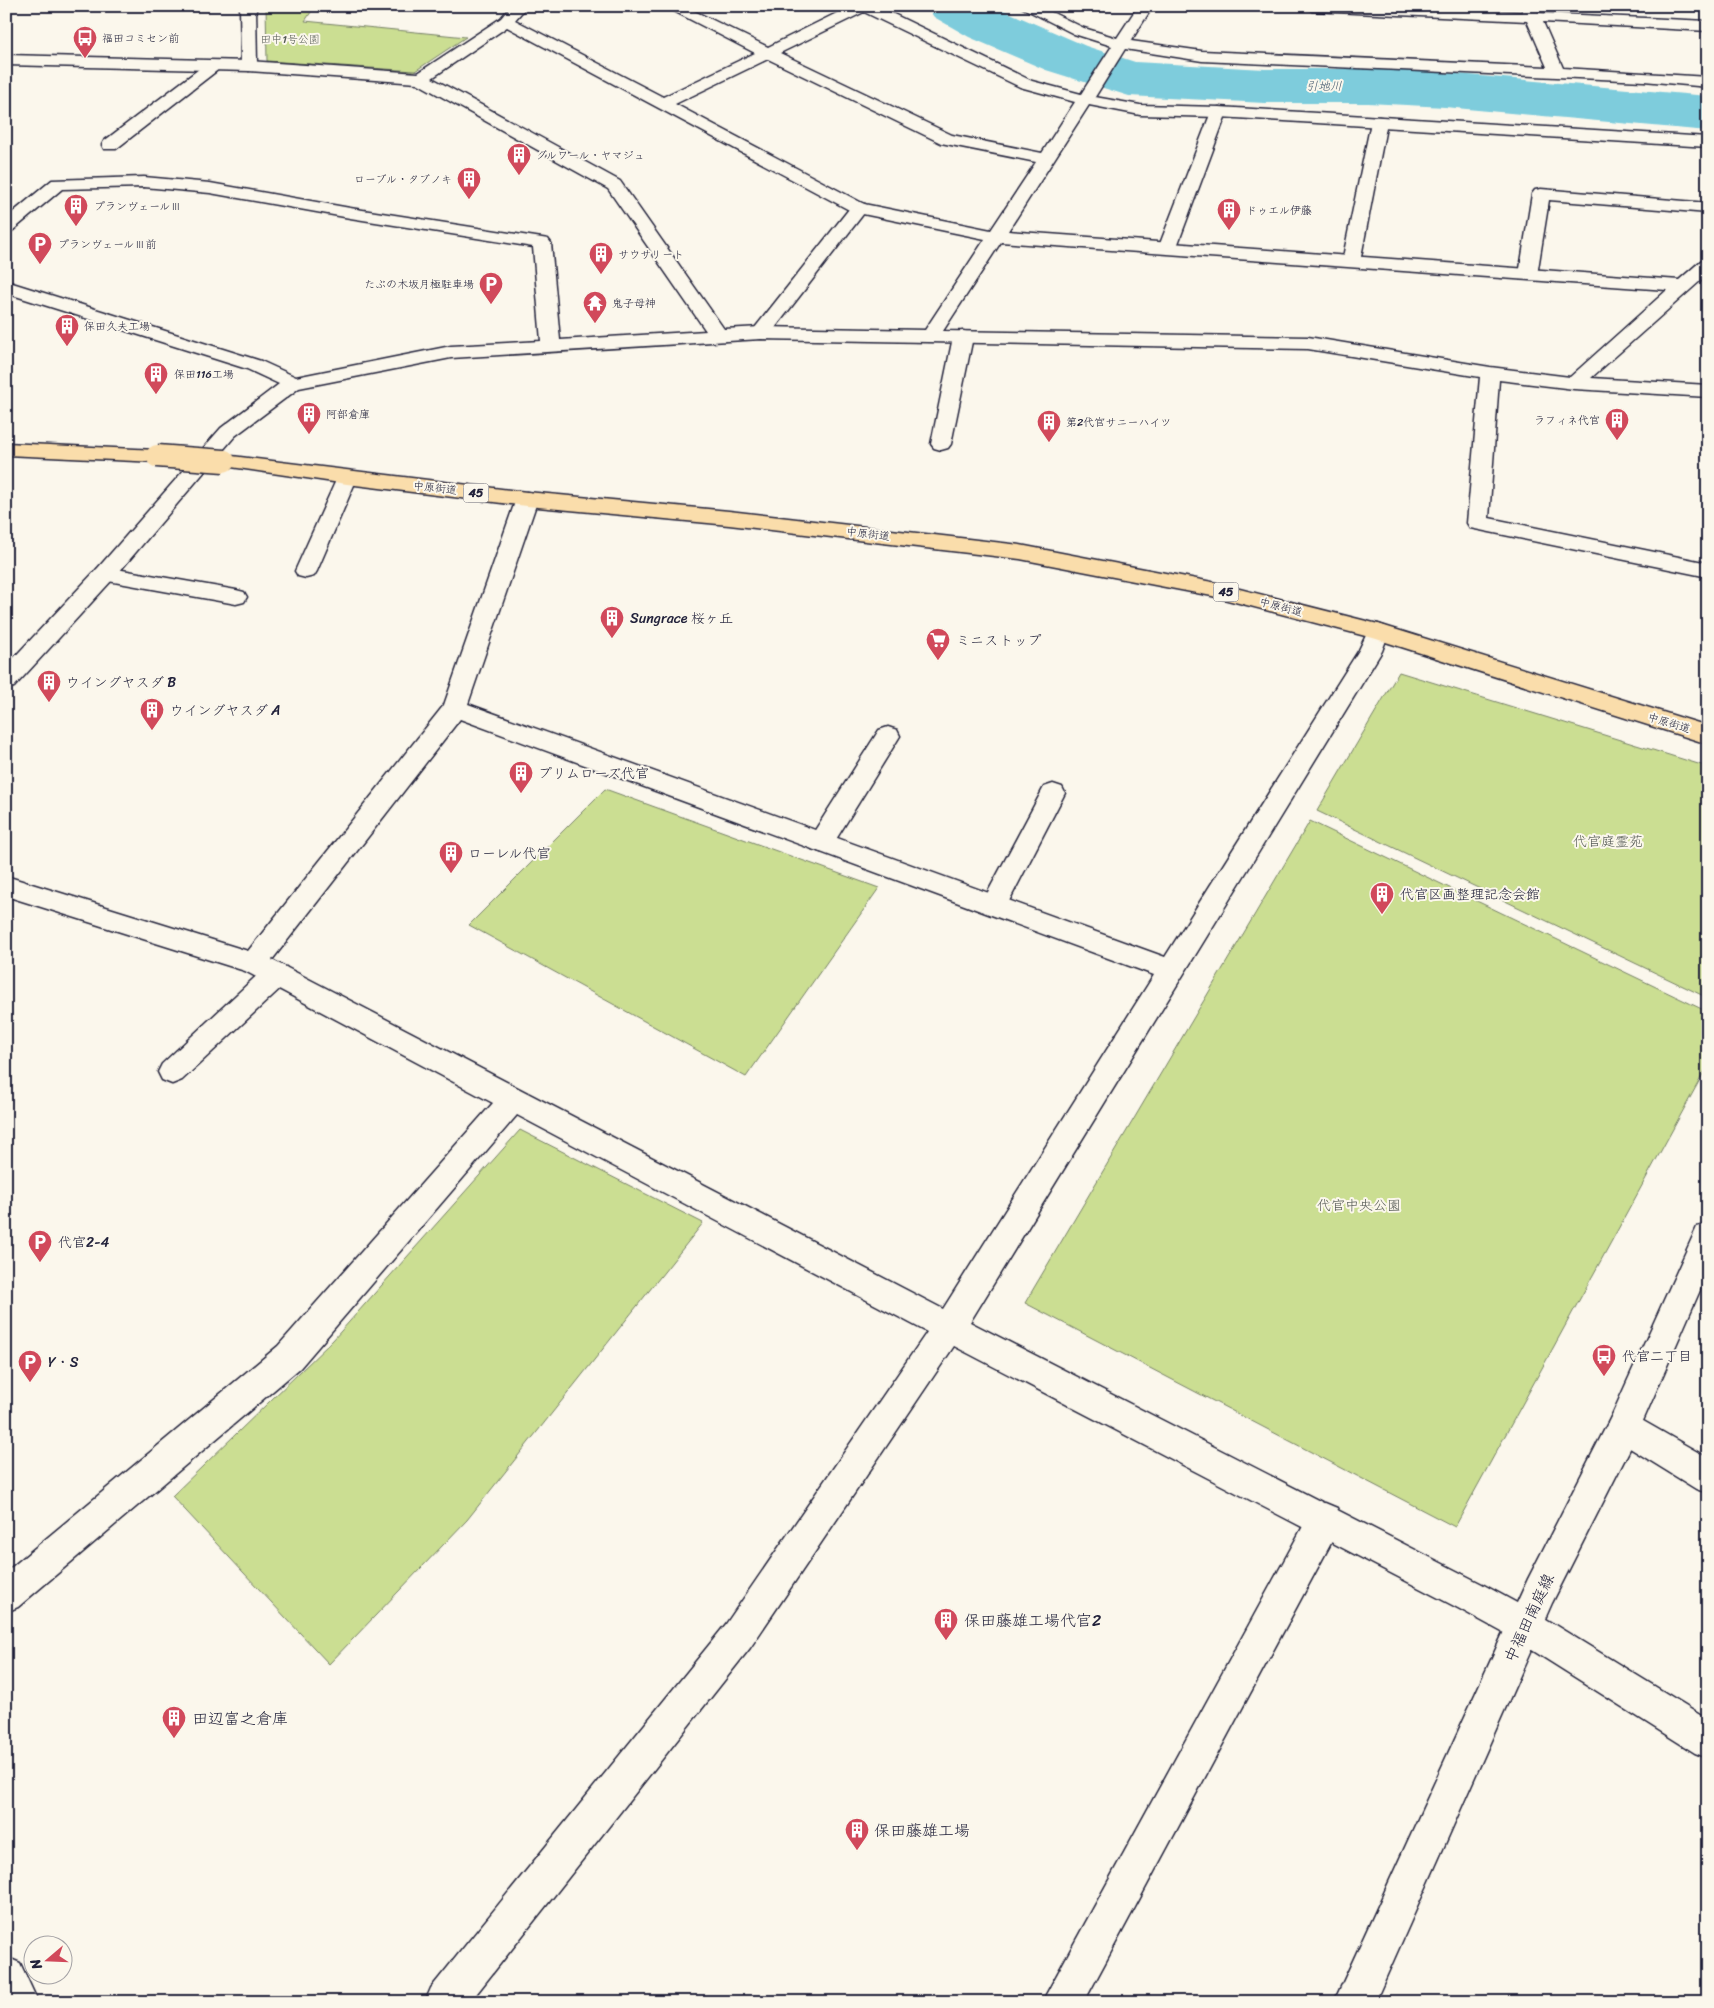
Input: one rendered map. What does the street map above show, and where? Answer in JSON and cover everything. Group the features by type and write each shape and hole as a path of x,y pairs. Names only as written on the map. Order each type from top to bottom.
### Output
{"main road":[{"name":"中原街道","path":"6,450 157,456 224,461 347,478 527,499 729,518 1020,552 1212,588 1378,632 1708,735"}],"street":[{"path":"248,6 249,66"},
{"path":"421,78 506,21 520,6"},
{"path":"671,6 947,138 1047,159"},
{"path":"664,103 864,6 1026,84 1090,94 1140,110 1219,112 1708,142"},
{"path":"1026,6 1079,31 1120,44 1202,56 1644,76 1708,82"},
{"path":"931,335 1146,6"},
{"path":"1312,6 1531,12 1708,26"},
{"path":"1531,12 1557,72"},
{"path":"506,21 860,208 996,236 1682,286"},
{"path":"6,60 249,66 421,78 614,185 718,334"},
{"path":"110,145 213,66"},
{"path":"1167,249 1219,112"},
{"path":"1351,262 1380,122"},
{"path":"6,227 58,184 144,182 210,188 350,213 542,243 551,346"},
{"path":"1528,275 1541,194 1708,208"},
{"path":"761,333 860,208"},
{"path":"1574,383 1708,264"},
{"path":"6,287 263,368 293,383"},
{"path":"6,681 105,574 228,432 293,383 450,352 718,334 761,333 1308,343 1490,373 1574,383 1708,391"},
{"path":"941,444 963,337"},
{"path":"1490,373 1478,522 1708,570"},
{"path":"306,571 347,478"},
{"path":"172,1072 265,969 455,708 527,499"},
{"path":"105,574 236,597"},
{"path":"445,2002 738,1636 950,1326 1370,651 1378,632"},
{"path":"455,708 1172,971"},
{"path":"821,842 888,736"},
{"path":"994,905 1053,792"},
{"path":"6,886 265,969 907,1306 950,1326 1325,1520 1525,1626 1708,1740"},
{"path":"6,1595 289,1357 514,1099"},
{"name":"中福田南庭線","path":"1354,2002 1540,1591 1624,1426 1708,1237"},
{"path":"1624,1426 1708,1477"},
{"path":"1062,2002 1325,1520"},
{"path":"6,1977 18,2002"}],"green space":[{"name":"田中1号公園","path":"266,6 315,6 305,21 466,37 415,71 267,61"},
{"name":"代官庭霊苑","path":"1399,672 1708,767 1708,998 1317,811"},
{"path":"605,789 879,888 746,1077 469,925"},
{"name":"代官中央公園","path":"1310,821 1708,1012 1708,1065 1455,1527 1025,1303"},
{"path":"520,1130 703,1223 467,1520 329,1664 172,1496 333,1340"}],"waterway":[{"name":"引地川","path":"953,6 988,25 1066,58 1129,79 1265,86 1368,86 1445,90 1708,114"}],"place":[{"name":"福田コミセン前","path":"85,59"},
{"name":"グルワール・ヤマジュ","path":"519,176"},
{"name":"ローブル・タブノキ","path":"469,200"},
{"name":"プランヴェールⅢ","path":"76,227"},
{"name":"ドゥエル伊藤","path":"1229,231"},
{"name":"プランヴェールⅢ前","path":"40,265"},
{"name":"サウサリート","path":"601,275"},
{"name":"たぶの木坂月極駐車場","path":"491,305"},
{"name":"鬼子母神","path":"595,324"},
{"name":"保田久夫工場","path":"67,347"},
{"name":"保田116工場","path":"156,395"},
{"name":"阿部倉庫","path":"309,435"},
{"name":"ラフィネ代官","path":"1617,441"},
{"name":"第2代官サニーハイツ","path":"1049,443"},
{"name":"Sungrace 桜ヶ丘","path":"612,639"},
{"name":"ミニストップ","path":"938,661"},
{"name":"ウイングヤスダ B","path":"49,703"},
{"name":"ウイングヤスダ A","path":"152,731"},
{"name":"プリムローズ代官","path":"521,794"},
{"name":"ローレル代官","path":"451,874"},
{"name":"代官区画整理記念会館","path":"1382,915"},
{"name":"代官2-4","path":"40,1263"},
{"name":"代官二丁目","path":"1604,1377"},
{"name":"Y・S","path":"30,1383"},
{"name":"保田藤雄工場代官2","path":"946,1641"},
{"name":"田辺富之倉庫","path":"174,1739"},
{"name":"保田藤雄工場","path":"857,1851"}]}
